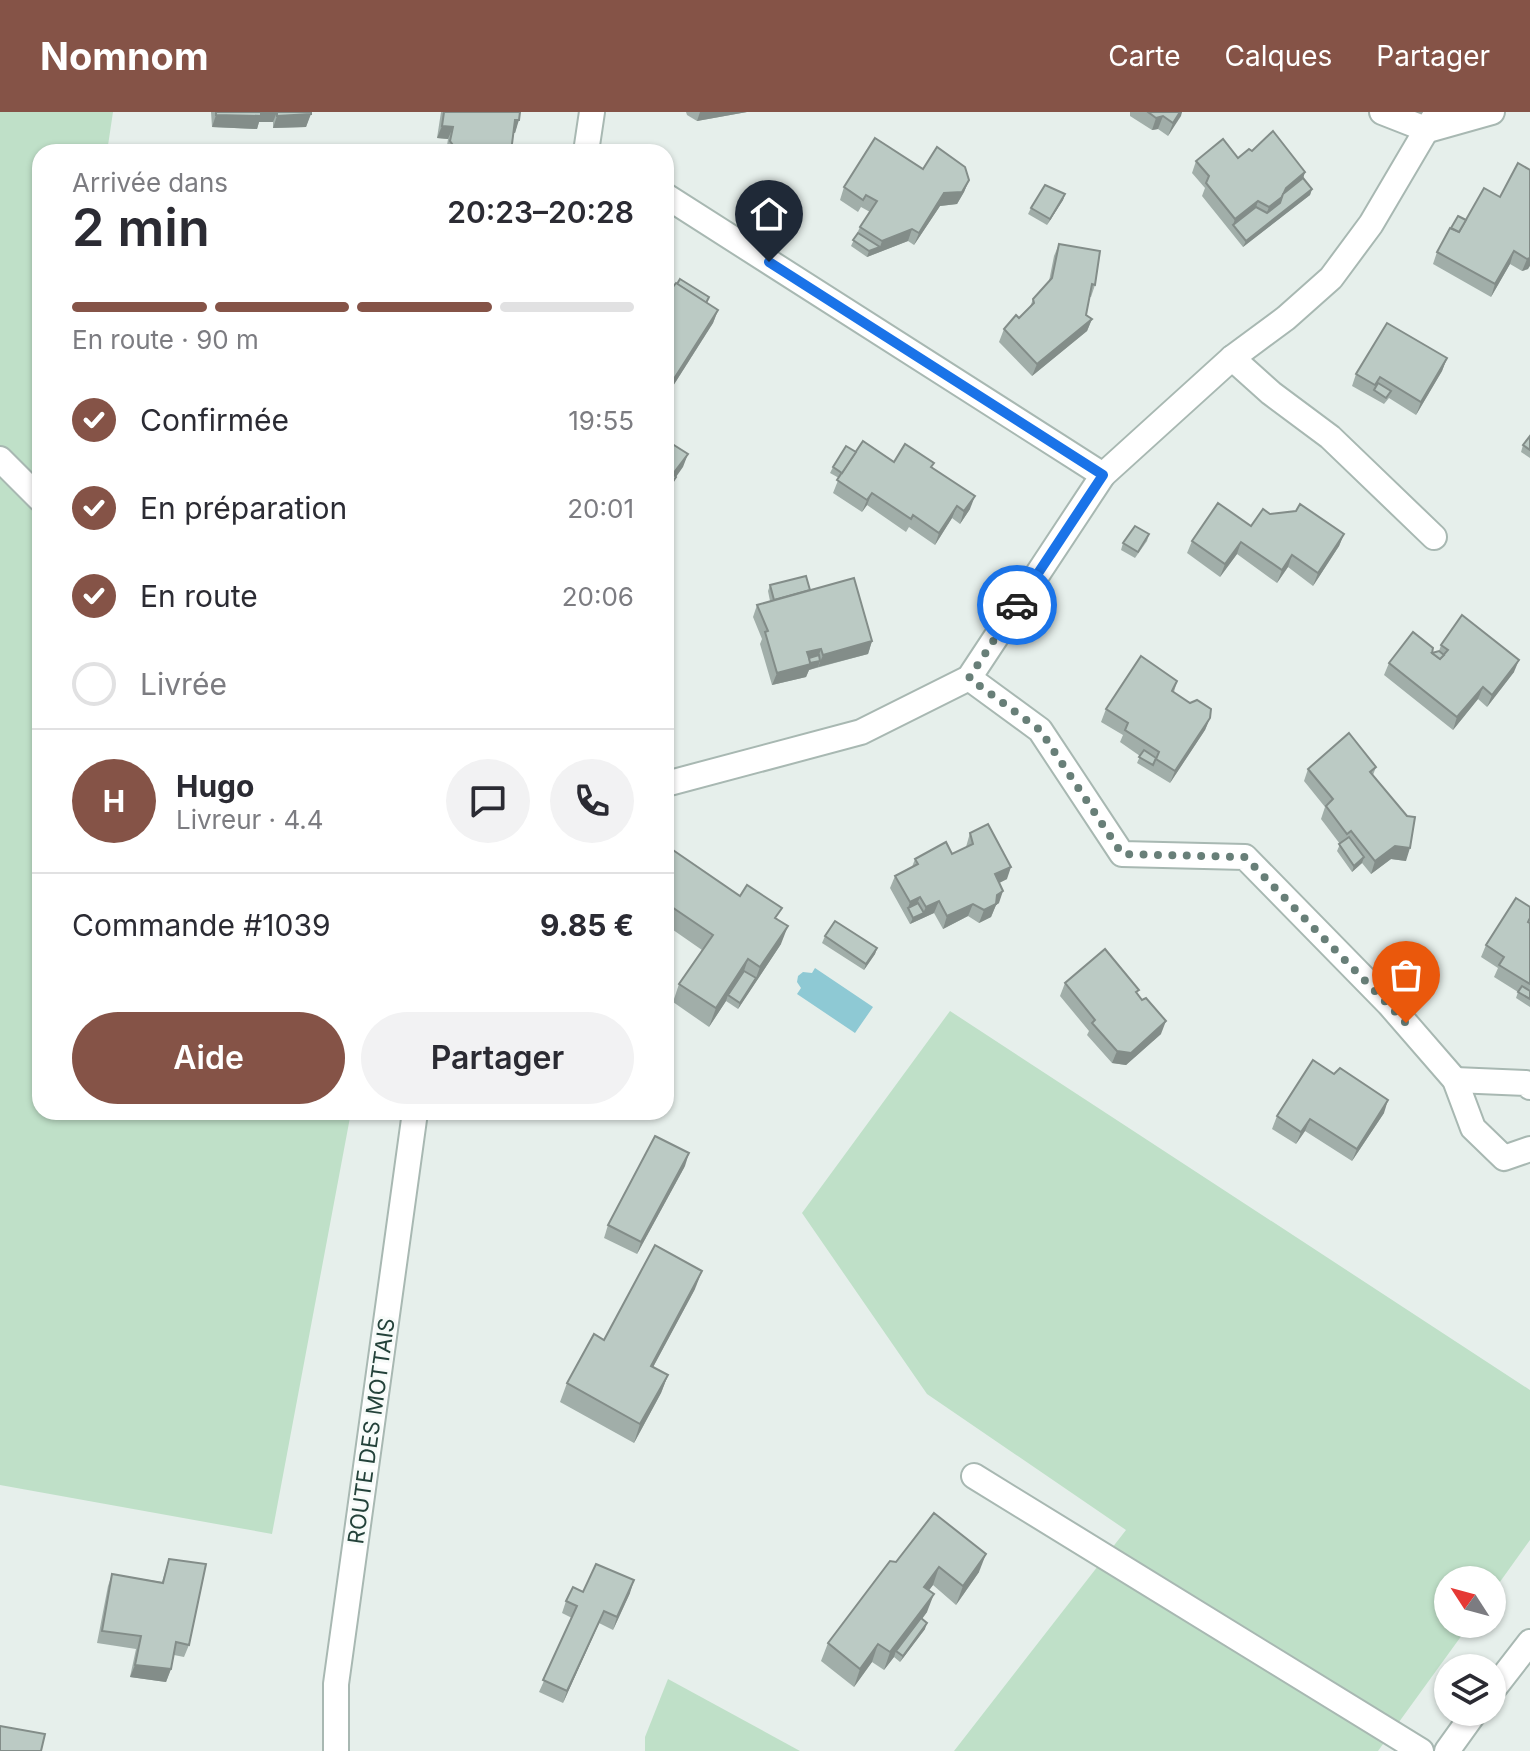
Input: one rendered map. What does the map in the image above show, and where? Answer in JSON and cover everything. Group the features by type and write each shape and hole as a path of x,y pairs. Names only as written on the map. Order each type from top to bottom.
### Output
{"street":[{"path":"590,144 592,112"},
{"path":"1382,112 1433,121 1492,112"},
{"path":"674,782 861,732 969,678 1103,475 1232,358 1286,318 1331,278 1371,224 1433,121"},
{"path":"674,201 1103,475"},
{"path":"1232,358 1271,393 1330,437 1434,537"},
{"path":"0,459 32,491"},
{"path":"969,678 1040,730 1122,854 1245,857 1389,1004 1455,1080 1473,1128 1504,1158 1530,1149"},
{"path":"1455,1080 1526,1083 1530,1087"},
{"name":"ROUTE DES MOTTAIS","path":"336,1751 336,1684 414,1120"},
{"path":"974,1476 1421,1751"},
{"path":"1506,1673 1530,1642"},
{"path":"1447,1751 1465,1726"}],"green space":[{"path":"0,112 113,112 108,144 32,144 32,1120 350,1120 272,1534 0,1485"},
{"path":"950,1011 1530,1390 1530,1540 1506,1573 1506,1566 1434,1566 1434,1638 1460,1638 1448,1654 1434,1654 1434,1674 1378,1751 954,1751 1126,1530 927,1394 802,1213"},
{"path":"668,1679 800,1751 645,1751 645,1737"}],"water":[{"path":"815,968 873,1007 855,1033 797,994 801,988 797,982 798,976 803,972 812,973"}],"building":[{"path":"216,112 261,112 261,116 216,115"},
{"path":"277,112 311,112 311,114 277,116"},
{"path":"444,112 520,112 519,120 515,120 512,144 452,144 453,127 442,126"},
{"path":"1148,112 1180,112 1173,123"},
{"path":"1273,131 1305,172 1269,207 1258,201 1235,219 1206,183 1209,176 1196,161 1223,139 1238,158 1249,149 1252,151"},
{"path":"875,138 923,169 937,147 965,167 969,180 962,192 944,193 919,233 912,229 882,241 860,227 877,201 866,195 863,200 844,187"},
{"path":"1518,163 1530,170 1530,258 1514,251 1495,284 1437,252 1450,228 1459,232 1484,188 1500,197"},
{"path":"1303,178 1312,189 1246,241 1233,225 1256,207 1267,213 1280,203 1283,194"},
{"path":"1045,185 1065,194 1050,219 1031,208"},
{"path":"1458,216 1466,220 1459,232 1451,228"},
{"path":"858,233 880,247 869,251 853,240"},
{"path":"1059,244 1100,251 1086,315 1092,319 1037,364 1004,329 1016,315 1019,318 1034,303 1033,299 1052,278"},
{"path":"680,279 709,297 706,303 677,284"},
{"path":"676,283 718,310 674,379"},
{"path":"1387,323 1447,358 1421,402 1380,377 1375,385 1356,374"},
{"path":"1378,383 1391,391 1386,398 1374,390"},
{"path":"1530,436 1530,450 1523,445"},
{"path":"863,441 894,462 905,444 934,463 931,467 975,496 964,511 957,506 939,533 872,493 867,500 837,480"},
{"path":"674,445 688,454 674,473"},
{"path":"846,446 856,452 842,473 833,467"},
{"path":"1218,503 1251,526 1263,509 1270,514 1296,511 1300,504 1344,534 1318,573 1292,555 1282,570 1241,542 1225,564 1192,541"},
{"path":"1135,526 1149,534 1138,552 1123,543"},
{"path":"806,576 810,590 774,600 770,585"},
{"path":"854,578 872,641 823,655 821,649 807,652 811,664 777,673 765,632 768,631 757,605"},
{"path":"1462,615 1519,660 1492,695 1483,687 1457,717 1389,663 1413,632 1433,648 1432,653 1440,659 1448,650 1441,645"},
{"path":"1439,651 1444,655 1440,659 1432,653"},
{"path":"819,655 820,661 810,663 809,658"},
{"path":"1141,656 1177,681 1172,691 1190,703 1197,700 1211,709 1210,718 1175,771 1156,759 1159,752 1125,730 1128,723 1106,709"},
{"path":"1349,733 1376,767 1370,772 1407,816 1415,817 1410,848 1395,846 1375,861 1351,831 1347,834 1326,806 1333,799 1308,769"},
{"path":"1144,750 1156,758 1153,765 1139,757"},
{"path":"988,824 1011,867 995,874 1003,891 997,895 996,904 984,910 973,904 947,916 939,901 926,907 920,897 910,902 895,876 918,864 915,859 946,842 952,854 973,844 970,833"},
{"path":"1349,837 1364,857 1354,866 1339,844"},
{"path":"674,851 740,896 747,885 782,908 775,918 788,926 760,967 748,959 716,1008 679,984 713,935 674,908"},
{"path":"1516,898 1530,907 1530,984 1499,965 1504,957 1486,945"},
{"path":"918,903 924,913 913,918 908,908"},
{"path":"835,921 877,948 866,964 825,936"},
{"path":"1105,949 1139,990 1136,992 1142,1000 1146,998 1166,1021 1131,1053 1117,1051 1092,1023 1095,1020 1065,983"},
{"path":"744,971 756,978 740,1003 728,995"},
{"path":"1522,986 1530,991 1530,999 1518,992"},
{"path":"1313,1060 1334,1074 1340,1068 1388,1100 1357,1149 1310,1119 1301,1132 1277,1116"},
{"path":"655,1136 689,1153 641,1242 608,1225"},
{"path":"655,1245 702,1271 651,1366 668,1375 640,1424 567,1383 594,1334 604,1340"},
{"path":"934,1513 986,1554 963,1586 939,1567 924,1587 934,1594 890,1652 878,1644 860,1669 828,1643 890,1561 896,1562"},
{"path":"169,1559 206,1564 189,1645 176,1642 171,1669 135,1665 141,1636 102,1631 112,1574 163,1583"},
{"path":"596,1564 634,1580 617,1617 604,1611 567,1691 543,1680 577,1606 566,1601 573,1587 583,1592"},
{"path":"921,1618 927,1623 903,1656 896,1651"},
{"path":"0,1726 45,1734 41,1751 0,1751"}],"way so far":[{"path":"1017,605 969,678 1040,730 1122,854 1245,857 1406,1023"}],"route":[{"path":"769,262 1103,475 1017,605"}]}
